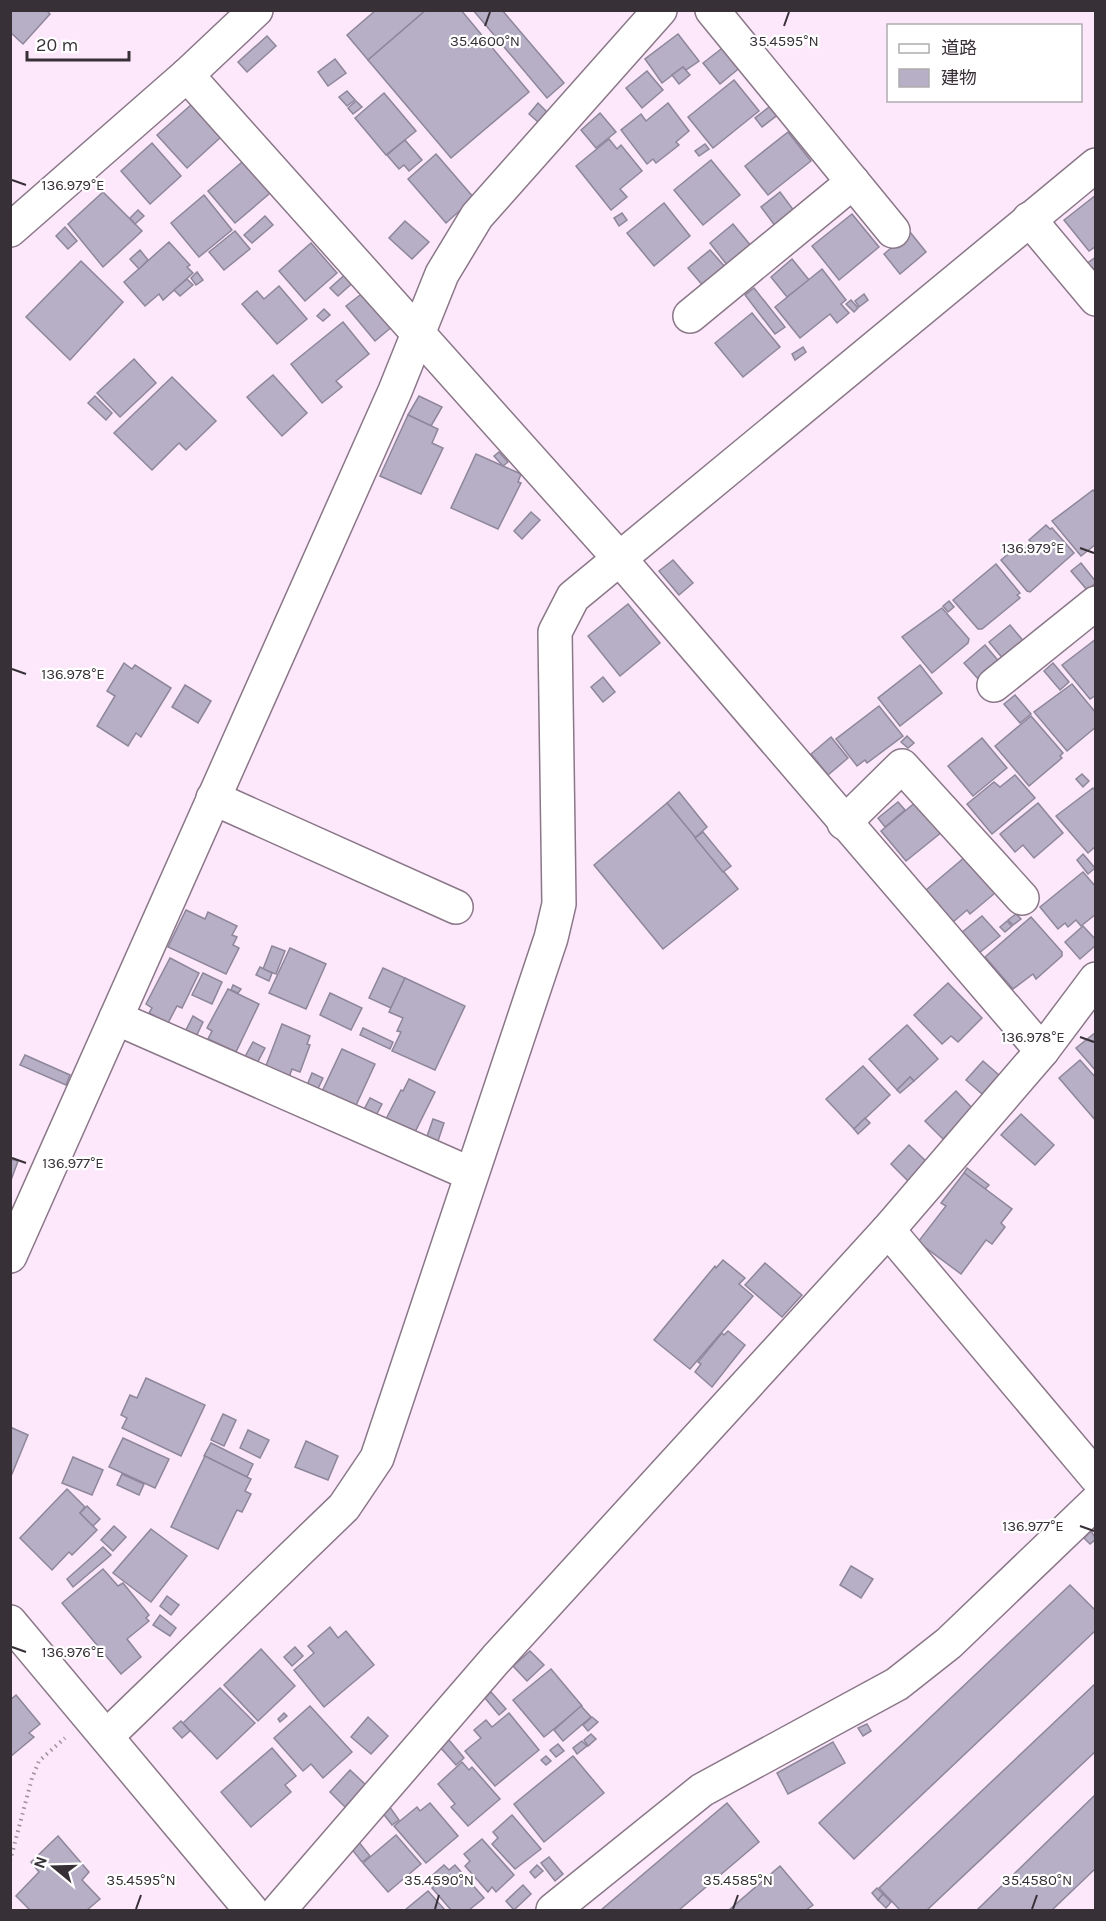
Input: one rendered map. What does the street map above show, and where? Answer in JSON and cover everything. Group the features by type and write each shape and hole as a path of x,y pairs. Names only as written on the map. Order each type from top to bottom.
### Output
{"street":[{"path":"11,229 187,75 256,10"},
{"path":"10,1256 418,334 442,274 477,216 660,10"},
{"path":"712,10 893,231"},
{"path":"187,75 619,558 1042,1052"},
{"path":"99,1726 344,1507 377,1458 551,938 559,904 555,632 573,597 1095,165"},
{"path":"690,316 853,182"},
{"path":"1029,219 1095,299"},
{"path":"994,685 1095,603"},
{"path":"844,823 902,766 1022,898"},
{"path":"213,798 456,907"},
{"path":"279,1911 495,1659 888,1230 1042,1052 1095,979"},
{"path":"116,1018 471,1174"},
{"path":"888,1230 1095,1477"},
{"path":"553,1911 702,1790 897,1684 949,1643 1095,1502"},
{"path":"10,1622 251,1911"}],"path":[{"path":"10,1862 32,1778 39,1761 99,1726"}],"building":[{"path":"10,10 46,10 50,14 23,44 10,32"},
{"path":"376,10 426,10 368,60 347,35"},
{"path":"426,10 461,10 529,92 451,158 368,60"},
{"path":"473,10 502,10 564,83 547,98"},
{"path":"678,34 699,61 686,70 683,67 662,83 645,59"},
{"path":"267,36 276,46 247,72 238,62"},
{"path":"725,46 742,66 720,84 703,63"},
{"path":"335,59 346,73 328,86 318,72"},
{"path":"683,67 690,75 679,84 672,75"},
{"path":"647,71 663,90 642,108 626,88"},
{"path":"734,80 759,111 713,148 688,117"},
{"path":"347,91 355,100 347,106 339,97"},
{"path":"384,93 416,131 386,155 355,118"},
{"path":"356,101 362,107 353,114 348,108"},
{"path":"538,103 547,112 538,122 529,114"},
{"path":"668,103 689,131 676,142 679,145 656,163 653,159 647,164 621,130 641,114 646,121"},
{"path":"192,104 221,137 187,168 157,135"},
{"path":"773,104 780,113 762,127 755,118"},
{"path":"600,113 616,132 596,148 581,130"},
{"path":"788,132 811,161 768,195 745,166"},
{"path":"609,139 617,149 621,145 642,171 620,189 627,197 611,210 576,166"},
{"path":"405,140 422,160 409,171 404,165 399,169 387,155"},
{"path":"152,143 181,176 150,204 121,171"},
{"path":"705,144 709,149 699,156 695,151"},
{"path":"436,154 474,198 446,223 408,179"},
{"path":"248,157 275,189 235,223 208,191"},
{"path":"711,160 740,195 703,225 674,190"},
{"path":"103,192 142,231 103,267 68,224"},
{"path":"780,192 795,212 776,227 761,207"},
{"path":"204,195 232,230 199,257 171,223"},
{"path":"1096,195 1096,246 1089,251 1064,220"},
{"path":"664,203 690,236 654,266 627,233"},
{"path":"138,210 144,216 135,224 130,218"},
{"path":"622,213 627,220 619,226 614,218"},
{"path":"852,214 879,247 839,280 812,246"},
{"path":"265,216 273,225 252,243 244,235"},
{"path":"405,221 429,242 412,259 389,238"},
{"path":"733,224 751,246 727,265 710,243"},
{"path":"65,227 77,241 68,249 56,236"},
{"path":"235,231 250,249 224,270 209,252"},
{"path":"910,232 926,252 900,274 884,254"},
{"path":"169,242 190,265 187,267 193,273 163,300 159,294 145,306 124,282"},
{"path":"311,243 337,273 305,301 279,271"},
{"path":"140,250 148,260 139,269 130,259"},
{"path":"710,250 726,268 704,287 688,268"},
{"path":"1096,257 1096,277 1086,264"},
{"path":"792,259 809,280 787,297 771,277"},
{"path":"81,261 123,302 70,360 26,317"},
{"path":"822,269 846,300 841,304 849,313 837,323 830,314 800,338 775,307"},
{"path":"349,271 357,279 338,296 330,288"},
{"path":"197,272 203,280 196,285 191,278"},
{"path":"187,279 193,285 180,296 174,290"},
{"path":"279,286 307,319 277,344 242,304 257,291 264,299"},
{"path":"754,288 785,327 775,334 745,295"},
{"path":"364,292 393,326 375,341 346,306"},
{"path":"864,294 868,300 859,307 855,301"},
{"path":"851,300 858,308 854,312 846,304"},
{"path":"324,309 330,315 323,321 317,316"},
{"path":"752,313 780,347 743,377 715,343"},
{"path":"343,322 369,354 336,381 342,387 322,403 291,364"},
{"path":"803,347 806,352 795,360 792,354"},
{"path":"134,359 156,383 120,417 97,393"},
{"path":"273,375 307,413 282,436 247,397"},
{"path":"172,377 216,421 186,450 179,443 152,470 114,433"},
{"path":"95,396 112,413 106,420 88,403"},
{"path":"419,396 442,407 431,426 408,415"},
{"path":"408,415 438,429 432,443 443,448 421,494 380,476"},
{"path":"499,452 508,462 503,466 494,456"},
{"path":"476,454 521,474 518,482 521,483 498,529 451,508"},
{"path":"1093,490 1096,493 1096,544 1081,556 1052,521"},
{"path":"531,512 540,520 522,539 514,531"},
{"path":"1046,525 1052,528 1074,553 1030,592 1001,560 1013,550 1016,554"},
{"path":"673,560 693,583 679,595 659,571"},
{"path":"1081,563 1096,582 1088,591 1071,571"},
{"path":"996,564 1020,593 1017,595 1020,598 982,629 978,629 953,600"},
{"path":"949,601 954,607 948,612 943,606"},
{"path":"628,604 660,643 620,676 588,636"},
{"path":"942,608 969,639 968,643 932,673 902,637"},
{"path":"1010,625 1025,643 1004,660 989,642"},
{"path":"1096,639 1096,695 1090,699 1062,665"},
{"path":"985,645 1001,664 980,681 964,663"},
{"path":"124,663 132,669 135,665 171,688 141,737 136,733 128,746 97,726 115,696 107,691"},
{"path":"1053,663 1069,682 1060,690 1044,671"},
{"path":"920,665 942,693 900,726 878,698"},
{"path":"603,677 615,692 603,702 591,687"},
{"path":"1072,684 1096,713 1096,727 1067,751 1034,712"},
{"path":"185,685 211,701 198,723 172,707"},
{"path":"1015,695 1031,714 1020,723 1004,704"},
{"path":"879,706 903,736 867,763 865,760 857,766 836,739"},
{"path":"1031,716 1063,753 1060,756 1062,758 1029,786 995,746"},
{"path":"907,736 914,743 908,748 901,742"},
{"path":"831,737 848,758 828,775 811,754"},
{"path":"982,738 1007,768 973,796 948,766"},
{"path":"1082,774 1089,781 1083,787 1076,779"},
{"path":"1015,775 1035,798 992,834 967,804 994,782 1000,787"},
{"path":"1093,788 1096,791 1096,846 1088,853 1056,816"},
{"path":"679,792 707,827 695,838 667,803"},
{"path":"917,801 942,832 906,861 881,831"},
{"path":"898,802 905,810 885,827 878,818"},
{"path":"667,803 738,889 663,949 594,865"},
{"path":"1038,803 1063,833 1034,858 1023,845 1015,852 1000,834"},
{"path":"703,832 731,866 723,872 695,838"},
{"path":"1083,854 1095,868 1088,874 1077,860"},
{"path":"965,857 995,893 970,914 967,910 953,922 926,890"},
{"path":"1083,872 1096,887 1096,914 1081,926 1076,920 1068,927 1065,923 1058,929 1040,907"},
{"path":"186,910 205,919 208,912 237,926 232,935 237,937 233,945 239,948 226,974 168,947"},
{"path":"1016,914 1021,919 1013,925 1008,920"},
{"path":"982,916 1000,936 979,953 961,933"},
{"path":"1031,917 1062,952 1062,956 1036,979 1033,974 1013,989 985,957"},
{"path":"1007,921 1012,926 1005,932 1000,927"},
{"path":"1083,926 1096,940 1096,945 1080,959 1065,942"},
{"path":"272,946 285,951 276,974 263,969"},
{"path":"290,948 326,964 306,1009 269,993"},
{"path":"170,958 199,973 182,1008 177,1006 168,1023 149,1013 152,1008 146,1004"},
{"path":"260,967 272,973 269,981 256,975"},
{"path":"383,968 405,978 391,1008 369,998"},
{"path":"203,973 222,982 212,1004 192,995"},
{"path":"405,978 465,1006 435,1070 392,1051 401,1032 397,1031 403,1018 389,1012"},
{"path":"948,983 982,1018 958,1042 951,1036 942,1044 914,1015"},
{"path":"233,985 241,989 238,993 231,990"},
{"path":"228,989 259,1004 236,1052 208,1039 212,1031 207,1028"},
{"path":"330,993 362,1008 351,1030 320,1015"},
{"path":"193,1016 203,1022 193,1043 182,1038"},
{"path":"282,1024 310,1036 307,1044 310,1045 300,1072 292,1069 288,1080 264,1071"},
{"path":"907,1025 938,1059 914,1081 910,1077 897,1090 869,1059"},
{"path":"363,1028 393,1042 390,1049 360,1035"},
{"path":"1096,1032 1096,1071 1076,1048"},
{"path":"253,1042 265,1048 253,1071 241,1064"},
{"path":"342,1049 375,1064 352,1114 319,1098"},
{"path":"25,1055 70,1075 66,1085 20,1065"},
{"path":"1080,1060 1096,1078 1096,1121 1059,1078"},
{"path":"983,1061 999,1075 982,1094 966,1080"},
{"path":"863,1066 890,1095 854,1129 826,1099"},
{"path":"312,1073 323,1078 313,1099 303,1095"},
{"path":"910,1077 914,1081 900,1093 897,1090"},
{"path":"409,1079 435,1092 413,1136 384,1123"},
{"path":"956,1091 973,1109 943,1139 925,1121"},
{"path":"370,1098 382,1104 370,1127 358,1121"},
{"path":"1021,1114 1054,1145 1035,1165 1001,1135"},
{"path":"865,1118 870,1123 858,1134 854,1129"},
{"path":"433,1119 444,1123 436,1147 425,1142"},
{"path":"909,1145 927,1162 908,1181 891,1164"},
{"path":"10,1159 18,1161 10,1183"},
{"path":"967,1168 989,1185 985,1189 964,1173"},
{"path":"964,1173 1012,1209 1001,1223 1005,1227 992,1244 986,1240 961,1274 918,1242 946,1206 941,1203"},
{"path":"723,1260 745,1278 739,1284 753,1296 690,1369 654,1340 715,1266 716,1268"},
{"path":"765,1263 802,1295 782,1317 745,1285"},
{"path":"728,1331 745,1345 712,1387 695,1372 701,1364 698,1362 722,1333 724,1335"},
{"path":"146,1378 205,1405 181,1456 122,1428 127,1418 121,1415 130,1395 137,1398"},
{"path":"223,1414 236,1420 224,1446 211,1440"},
{"path":"10,1427 28,1435 12,1474 10,1473"},
{"path":"248,1430 269,1440 260,1458 240,1448"},
{"path":"123,1438 169,1459 155,1488 109,1467"},
{"path":"306,1441 338,1456 328,1480 295,1467"},
{"path":"211,1443 253,1464 247,1477 204,1456"},
{"path":"205,1456 251,1479 245,1491 251,1494 242,1512 237,1510 218,1549 171,1527"},
{"path":"73,1457 103,1470 92,1495 62,1483"},
{"path":"122,1474 144,1484 139,1495 117,1485"},
{"path":"67,1489 85,1507 80,1513 97,1530 72,1555 69,1552 52,1570 20,1538"},
{"path":"87,1506 100,1519 93,1526 80,1513"},
{"path":"114,1526 126,1537 113,1551 101,1540"},
{"path":"151,1529 187,1556 151,1602 113,1573"},
{"path":"1091,1531 1096,1539 1090,1544 1084,1538"},
{"path":"103,1547 111,1555 73,1587 67,1579"},
{"path":"851,1566 873,1579 861,1598 840,1585"},
{"path":"103,1569 118,1586 123,1583 149,1615 146,1618 149,1621 127,1639 141,1657 121,1674 62,1603"},
{"path":"1070,1585 1096,1611 1096,1630 854,1859 819,1823"},
{"path":"167,1596 179,1605 171,1615 160,1606"},
{"path":"160,1615 176,1628 170,1636 153,1625"},
{"path":"330,1627 338,1638 346,1631 374,1665 324,1707 294,1670 314,1653 308,1646"},
{"path":"295,1647 303,1656 292,1666 284,1657"},
{"path":"261,1649 295,1686 258,1721 224,1685"},
{"path":"530,1651 544,1665 527,1681 513,1666"},
{"path":"551,1669 582,1706 544,1737 513,1700"},
{"path":"1096,1683 1096,1751 927,1910 900,1910 879,1888"},
{"path":"220,1688 255,1723 217,1759 183,1723"},
{"path":"491,1692 506,1709 499,1715 485,1698"},
{"path":"16,1695 40,1724 29,1733 34,1737 10,1757 10,1700"},
{"path":"310,1706 352,1752 323,1778 311,1764 303,1771 274,1738"},
{"path":"581,1706 591,1717 563,1741 554,1730"},
{"path":"284,1713 287,1716 280,1722 278,1719"},
{"path":"509,1713 539,1750 495,1786 465,1751 481,1738 474,1730 486,1720 492,1727"},
{"path":"368,1717 388,1736 371,1754 351,1737"},
{"path":"592,1717 598,1722 588,1731 583,1725"},
{"path":"181,1721 190,1731 182,1738 173,1728"},
{"path":"867,1724 871,1731 863,1736 858,1728"},
{"path":"591,1734 596,1739 588,1746 584,1740"},
{"path":"449,1740 464,1758 456,1765 440,1747"},
{"path":"582,1741 587,1746 577,1754 573,1748"},
{"path":"833,1742 845,1763 788,1794 777,1773"},
{"path":"558,1744 564,1751 556,1757 550,1750"},
{"path":"272,1748 296,1776 285,1785 291,1792 251,1827 221,1792"},
{"path":"546,1756 551,1761 546,1765 541,1760"},
{"path":"573,1756 604,1793 544,1842 514,1804"},
{"path":"462,1762 469,1770 472,1767 500,1799 468,1826 451,1807 455,1804 438,1784"},
{"path":"350,1770 366,1785 345,1807 330,1792"},
{"path":"1096,1794 1096,1868 1052,1910 977,1910"},
{"path":"430,1803 458,1836 426,1863 394,1826 417,1807 420,1811"},
{"path":"727,1803 759,1842 679,1910 601,1910"},
{"path":"389,1806 399,1820 392,1825 382,1812"},
{"path":"512,1815 541,1849 515,1869 492,1844 498,1838 493,1832"},
{"path":"396,1835 421,1864 388,1892 363,1863"},
{"path":"58,1836 89,1872 82,1880 100,1899 87,1910 30,1910 16,1896 39,1872 31,1862"},
{"path":"482,1839 514,1875 496,1892 492,1887 488,1892 465,1866 470,1861 464,1854"},
{"path":"358,1841 370,1856 362,1862 350,1847"},
{"path":"549,1857 563,1874 555,1881 541,1863"},
{"path":"444,1865 449,1870 455,1865 484,1898 469,1910 451,1910 432,1888 434,1886 428,1879"},
{"path":"537,1865 543,1871 535,1878 530,1872"},
{"path":"780,1866 813,1905 806,1910 729,1910"},
{"path":"523,1885 531,1894 514,1910 506,1901"},
{"path":"877,1888 883,1894 878,1900 872,1893"},
{"path":"428,1891 445,1910 405,1910"},
{"path":"883,1894 891,1902 886,1908 878,1900"}]}
